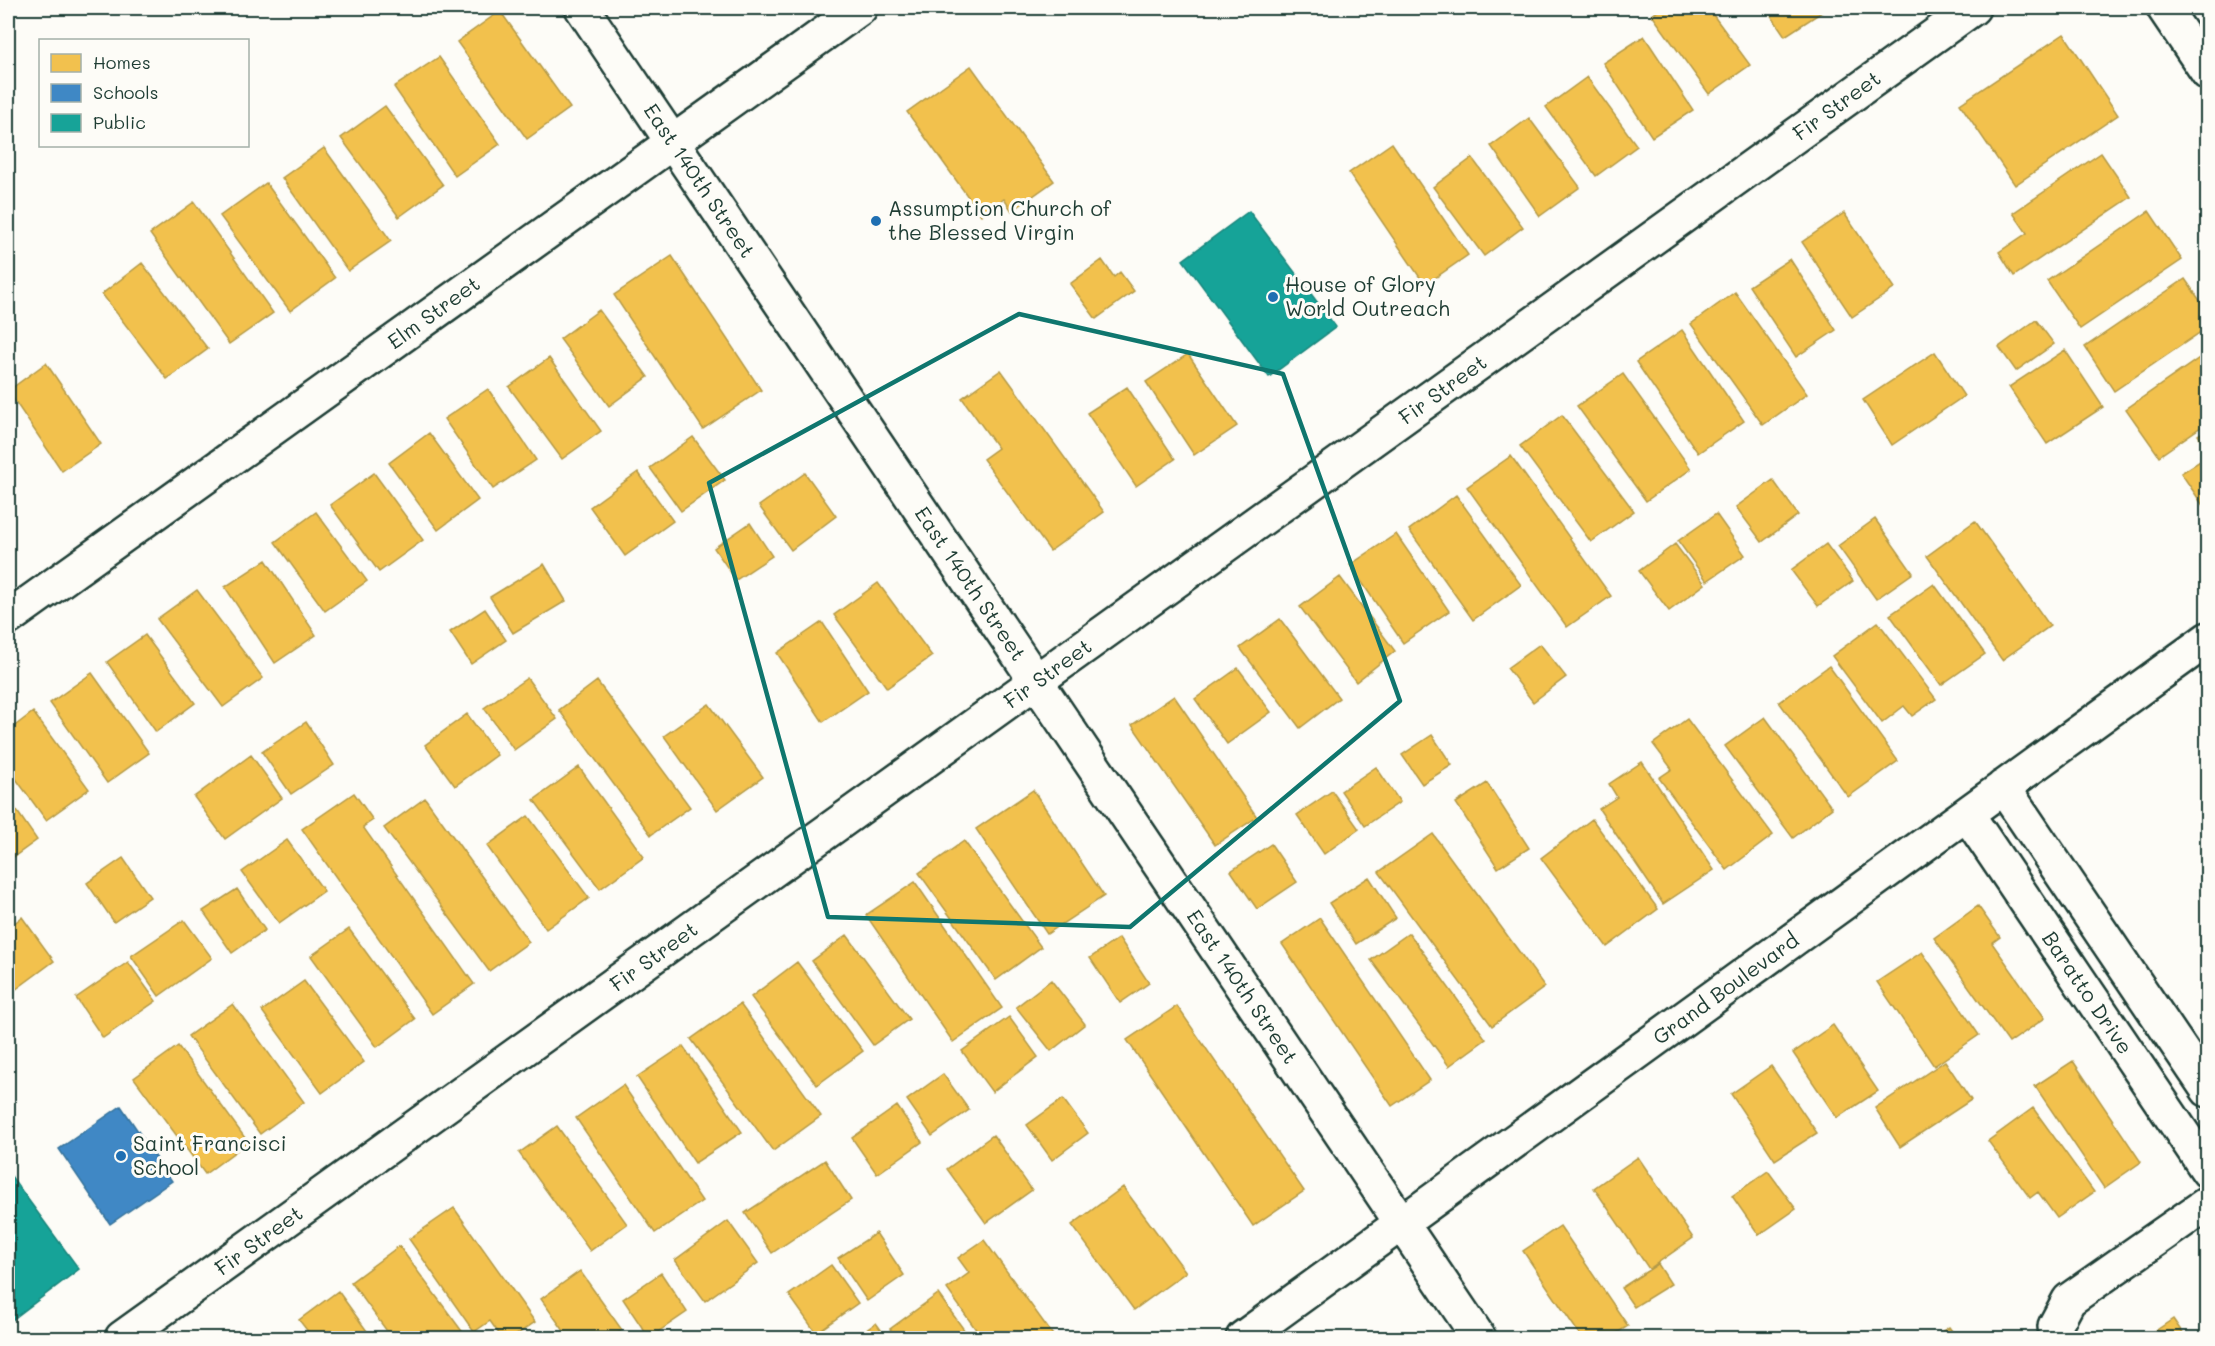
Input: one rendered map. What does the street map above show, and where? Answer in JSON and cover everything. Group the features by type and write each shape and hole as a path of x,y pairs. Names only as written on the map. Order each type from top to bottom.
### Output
{"street":[{"name":"East 140th Street","path":"582,8 1479,1338"},
{"name":"Elm Street","path":"8,618 860,8"},
{"name":"Fir Street","path":"122,1338 1973,8"},
{"path":"2164,8 2208,73"},
{"name":"Grand Boulevard","path":"1243,1338 2208,639"},
{"path":"2003,787 2208,1090"},
{"name":"Baratto Drive","path":"1967,814 2208,1171"},
{"path":"2056,1338 2055,1326 2069,1300 2208,1203"}],"highlighted area":[{"path":"1019,314 1283,374 1400,701 1130,927 828,917 709,483"}],"building: Homes":[{"path":"1662,8 1708,8 1750,65 1709,94 1652,15"},
{"path":"1766,8 1828,8 1785,36"},
{"path":"500,11 570,108 527,139 457,42"},
{"path":"2064,34 2118,115 2015,185 1960,104"},
{"path":"1644,36 1693,110 1652,137 1603,63"},
{"path":"439,57 500,144 455,176 394,87"},
{"path":"971,66 1054,181 1012,211 1004,199 981,215 907,112"},
{"path":"1587,77 1637,146 1596,176 1546,107"},
{"path":"385,106 443,185 399,217 341,138"},
{"path":"1529,118 1580,187 1540,216 1491,146"},
{"path":"1392,143 1468,255 1425,285 1349,173"},
{"path":"324,148 391,241 348,271 282,178"},
{"path":"2101,153 2131,197 2014,276 1999,252 2027,233 2013,213"},
{"path":"1472,158 1523,227 1484,256 1433,187"},
{"path":"266,183 335,278 290,311 220,216"},
{"path":"194,202 273,313 229,344 150,234"},
{"path":"2149,211 2182,260 2080,329 2047,281"},
{"path":"1844,213 1895,288 1852,317 1802,242"},
{"path":"672,256 761,390 703,429 614,295"},
{"path":"1790,259 1836,330 1796,357 1749,286"},
{"path":"1102,260 1114,277 1120,272 1134,291 1096,319 1070,284"},
{"path":"142,263 208,349 167,379 102,294"},
{"path":"2185,279 2208,312 2208,327 2114,391 2085,347"},
{"path":"1735,292 1807,394 1763,425 1691,324"},
{"path":"599,310 648,377 609,406 560,339"},
{"path":"2036,320 2054,344 2016,371 1999,347"},
{"path":"1682,330 1744,421 1698,453 1636,362"},
{"path":"2065,350 2103,407 2047,444 2009,387"},
{"path":"1935,352 1964,396 1892,445 1863,400"},
{"path":"2208,352 2208,422 2159,456 2126,409"},
{"path":"1188,354 1237,426 1194,455 1146,382"},
{"path":"549,358 601,431 562,459 509,387"},
{"path":"46,363 101,444 62,471 8,391"},
{"path":"1001,370 1104,512 1050,551 983,459 998,448 962,398"},
{"path":"1623,374 1691,469 1646,501 1577,406"},
{"path":"1127,387 1175,459 1136,486 1087,413"},
{"path":"488,389 536,460 493,489 444,419"},
{"path":"1562,415 1634,511 1591,542 1520,446"},
{"path":"2208,429 2208,450 2198,435"},
{"path":"429,433 478,500 438,530 389,463"},
{"path":"693,437 725,480 681,511 650,468"},
{"path":"1511,456 1611,596 1567,627 1467,487"},
{"path":"2208,456 2208,513 2181,473"},
{"path":"638,472 673,521 625,556 590,507"},
{"path":"374,473 423,540 379,572 330,505"},
{"path":"805,473 836,516 791,550 759,506"},
{"path":"1773,480 1798,515 1762,542 1736,507"},
{"path":"1456,495 1521,585 1473,620 1409,530"},
{"path":"316,512 367,581 325,611 275,542"},
{"path":"1716,514 1745,555 1707,581 1678,541"},
{"path":"1875,519 1913,573 1876,599 1838,546"},
{"path":"1975,521 2050,626 2002,660 1927,556"},
{"path":"750,523 772,556 736,580 714,548"},
{"path":"1396,534 1449,611 1403,643 1350,565"},
{"path":"1675,544 1705,584 1669,611 1639,571"},
{"path":"1826,544 1853,581 1818,606 1791,570"},
{"path":"266,560 316,635 275,663 225,587"},
{"path":"544,564 566,601 513,633 490,597"},
{"path":"1340,577 1395,651 1356,682 1300,607"},
{"path":"878,583 932,656 887,688 834,615"},
{"path":"1934,584 1985,654 1941,685 1890,615"},
{"path":"197,590 263,678 223,707 157,619"},
{"path":"485,609 506,640 471,664 450,632"},
{"path":"1280,619 1339,698 1300,728 1240,648"},
{"path":"822,622 868,691 823,722 777,653"},
{"path":"1878,622 1936,699 1912,716 1904,706 1882,723 1832,656"},
{"path":"145,635 195,703 156,732 107,662"},
{"path":"1540,644 1566,677 1533,702 1507,668"},
{"path":"1829,666 1898,761 1848,797 1779,702"},
{"path":"1238,668 1271,712 1227,744 1195,699"},
{"path":"92,673 149,753 107,783 50,703"},
{"path":"527,678 557,719 514,750 484,708"},
{"path":"597,681 690,807 651,835 559,710"},
{"path":"1174,696 1257,817 1215,845 1132,725"},
{"path":"709,704 763,777 717,810 664,736"},
{"path":"33,712 89,789 46,820 8,768 8,731"},
{"path":"467,714 497,755 455,786 425,745"},
{"path":"1765,717 1832,808 1793,838 1725,746"},
{"path":"1687,719 1773,835 1727,870 1659,778 1672,769 1653,744"},
{"path":"306,722 334,765 291,794 262,752"},
{"path":"1432,735 1452,765 1422,784 1402,755"},
{"path":"251,755 282,798 225,839 194,797"},
{"path":"1642,762 1714,870 1663,904 1599,809 1617,797 1609,784"},
{"path":"579,767 644,857 600,889 534,800"},
{"path":"1376,767 1400,802 1365,826 1341,791"},
{"path":"1487,783 1529,848 1498,868 1456,803"},
{"path":"1033,790 1104,896 1047,934 976,829"},
{"path":"1332,791 1359,829 1324,854 1297,815"},
{"path":"354,793 373,820 363,827 474,984 432,1014 302,829"},
{"path":"8,798 37,840 8,861"},
{"path":"425,798 529,942 489,971 384,828"},
{"path":"528,816 589,898 546,929 487,846"},
{"path":"1592,819 1658,909 1607,947 1541,858"},
{"path":"1433,834 1545,987 1492,1026 1379,872"},
{"path":"287,840 324,891 279,923 242,872"},
{"path":"964,841 1041,947 996,980 919,873"},
{"path":"1271,844 1297,882 1257,909 1231,871"},
{"path":"123,858 150,897 114,922 87,883"},
{"path":"1369,877 1396,918 1356,944 1329,903"},
{"path":"915,882 1002,1008 953,1042 866,915"},
{"path":"237,889 265,930 232,953 203,911"},
{"path":"1978,906 2000,937 1992,943 2045,1018 2009,1043 1934,938"},
{"path":"22,917 54,961 11,993 8,988 8,928"},
{"path":"1320,918 1430,1080 1392,1106 1282,944"},
{"path":"184,920 212,958 159,996 131,956"},
{"path":"349,929 415,1019 377,1047 311,956"},
{"path":"1409,933 1486,1039 1449,1066 1371,960"},
{"path":"847,935 909,1019 873,1045 812,961"},
{"path":"1119,938 1149,983 1120,1003 1090,958"},
{"path":"1922,952 1979,1035 1934,1066 1877,982"},
{"path":"128,962 156,1001 103,1038 76,998"},
{"path":"797,962 863,1051 817,1085 751,997"},
{"path":"1051,980 1085,1024 1051,1051 1016,1007"},
{"path":"304,981 364,1062 322,1093 262,1011"},
{"path":"233,1004 304,1102 260,1134 188,1036"},
{"path":"740,1004 821,1116 773,1151 691,1039"},
{"path":"1177,1006 1304,1191 1253,1226 1127,1040"},
{"path":"1009,1017 1038,1057 992,1092 962,1051"},
{"path":"1833,1025 1878,1091 1837,1118 1793,1053"},
{"path":"178,1046 248,1142 205,1174 134,1078"},
{"path":"683,1046 742,1132 695,1163 637,1077"},
{"path":"1945,1061 1971,1100 1900,1147 1875,1108"},
{"path":"2073,1061 2141,1162 2104,1188 2035,1086"},
{"path":"1771,1066 1817,1133 1775,1160 1731,1094"},
{"path":"943,1074 969,1110 932,1136 907,1100"},
{"path":"623,1085 702,1201 655,1233 576,1118"},
{"path":"1063,1099 1088,1133 1052,1160 1027,1125"},
{"path":"897,1106 922,1142 877,1174 852,1138"},
{"path":"2033,1108 2094,1192 2057,1218 2038,1192 2030,1198 1988,1141"},
{"path":"557,1126 627,1224 590,1251 519,1153"},
{"path":"993,1135 1032,1190 986,1223 947,1169"},
{"path":"1638,1157 1693,1238 1649,1269 1594,1188"},
{"path":"825,1160 851,1200 772,1253 745,1213"},
{"path":"1768,1171 1796,1209 1759,1235 1732,1196"},
{"path":"1123,1187 1186,1272 1134,1310 1072,1225"},
{"path":"454,1208 535,1322 512,1338 502,1338 490,1321 474,1332 409,1239"},
{"path":"728,1221 758,1263 705,1301 675,1260"},
{"path":"1560,1226 1628,1326 1609,1338 1582,1338 1523,1251"},
{"path":"876,1233 904,1275 867,1301 838,1258"},
{"path":"984,1240 1055,1338 982,1338 947,1289 969,1273 958,1258"},
{"path":"399,1246 467,1338 392,1338 351,1282"},
{"path":"1658,1264 1671,1284 1634,1307 1621,1288"},
{"path":"831,1265 858,1303 816,1333 789,1295"},
{"path":"580,1271 622,1330 610,1338 569,1338 541,1299"},
{"path":"661,1273 687,1312 649,1338 623,1299"},
{"path":"338,1291 372,1338 313,1338 299,1320"},
{"path":"938,1294 970,1338 896,1338 890,1329"},
{"path":"2173,1319 2186,1338 2145,1338"},
{"path":"876,1323 887,1338 855,1338"},
{"path":"1949,1327 1957,1338 1932,1338"}],"building: Schools":[{"path":"121,1106 172,1181 110,1224 59,1149"}],"building: Public":[{"path":"1249,211 1336,327 1269,377 1183,260"},
{"path":"8,1172 79,1269 8,1323"}],"place":[{"name":"Assumption Church of the Blessed Virgin","path":"876,221"},
{"name":"House of Glory World Outreach","path":"1273,297"},
{"name":"Saint Francisci School","path":"121,1156"}]}
